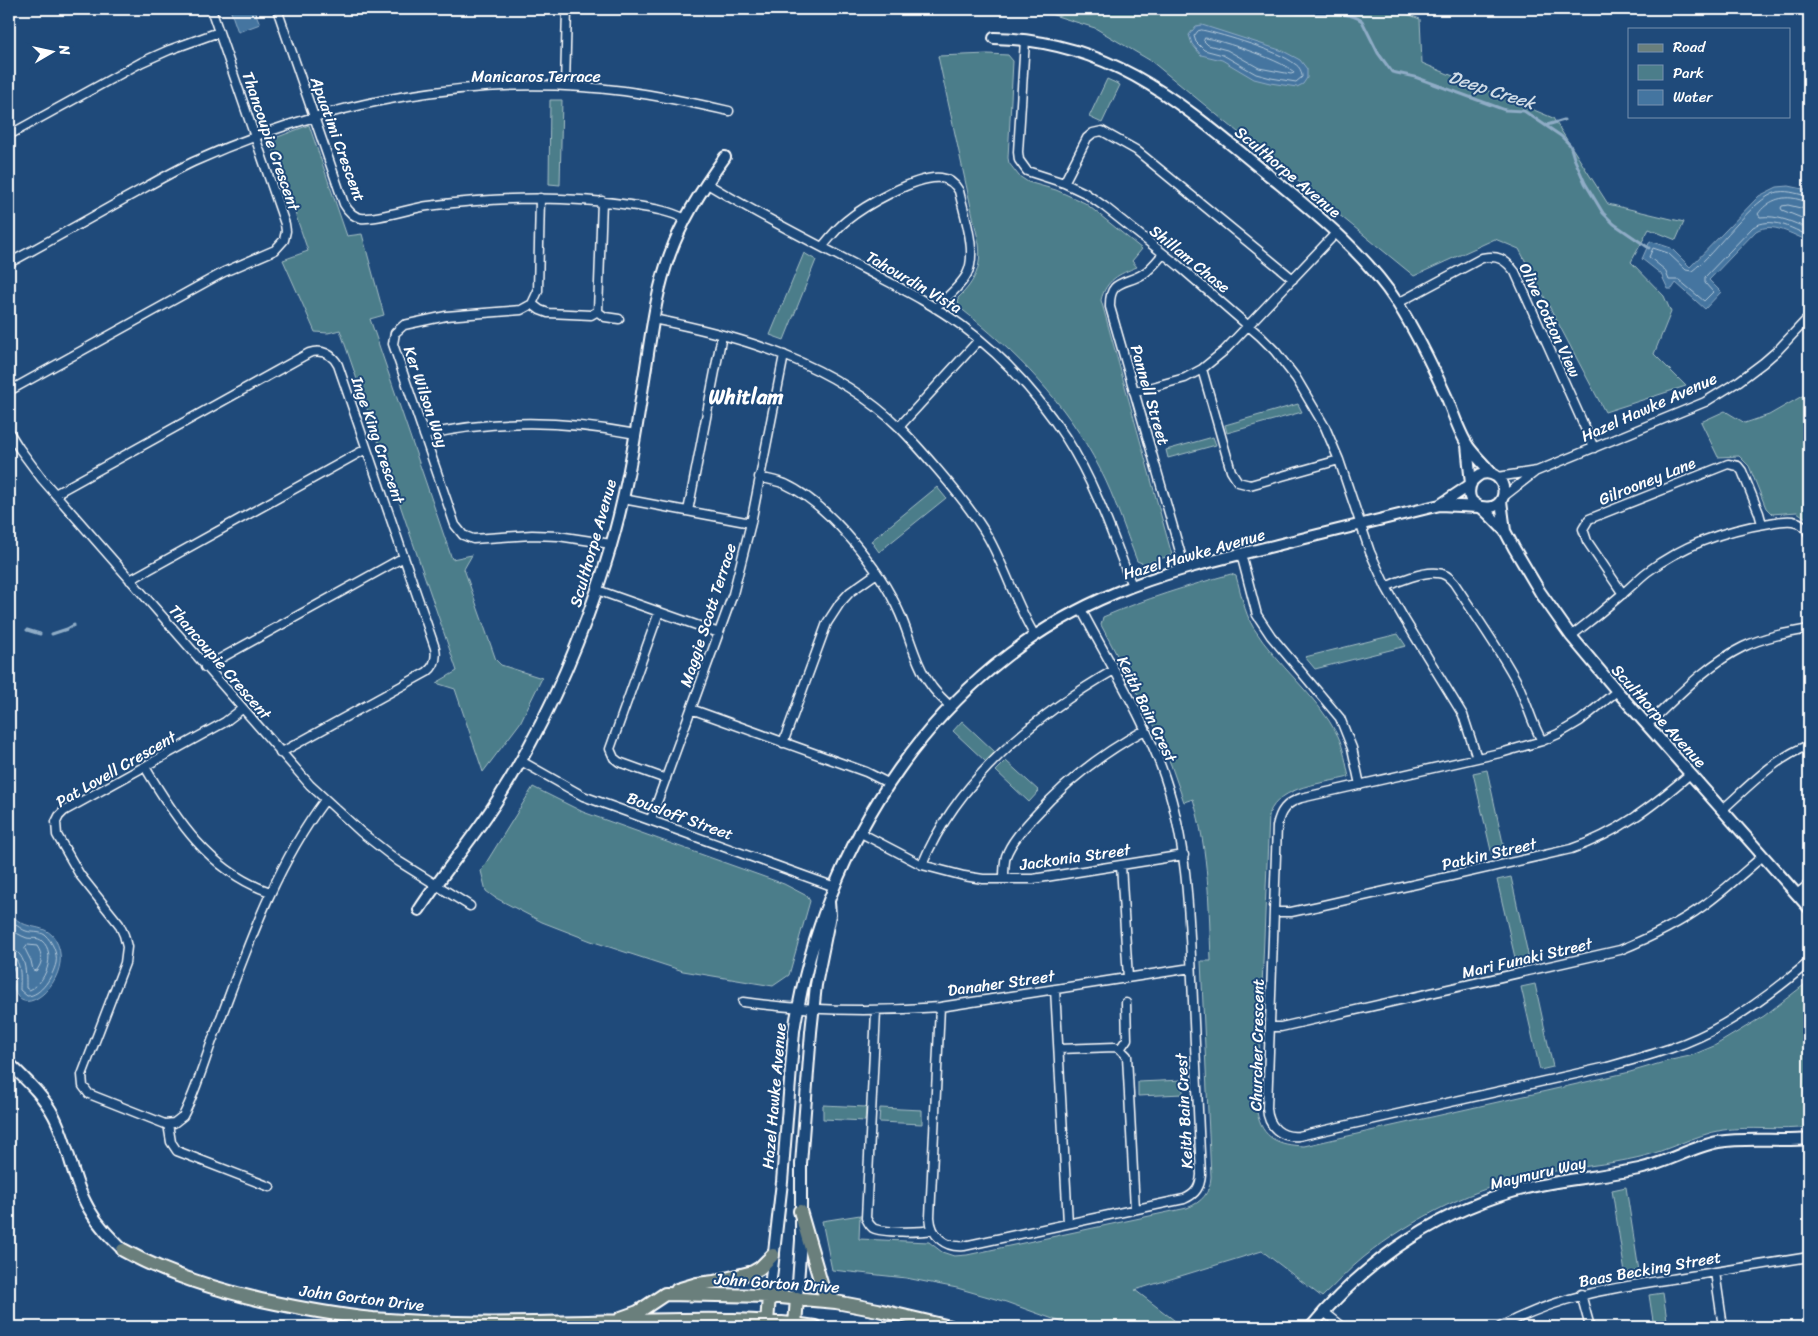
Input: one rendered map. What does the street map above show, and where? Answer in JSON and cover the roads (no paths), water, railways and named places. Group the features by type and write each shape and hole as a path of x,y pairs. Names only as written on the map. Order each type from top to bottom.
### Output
{"main road":[{"path":"800,1210 823,1290 826,1295 836,1302"},
{"name":"John Gorton Drive","path":"123,1250 144,1262 168,1272 229,1292 334,1314 373,1319 436,1323 703,1320 767,1322 815,1327"},
{"path":"665,1294 697,1284 714,1282 753,1272 773,1256"},
{"name":"John Gorton Drive","path":"607,1322 638,1312 665,1294 770,1296 836,1302 950,1327"},
{"path":"767,1322 770,1296"},
{"path":"794,1326 797,1298"}],"street":[{"name":"Thancoupie Crescent","path":"9,391 224,272 275,250 281,245 285,237 285,226 211,9"},
{"name":"Apuatimi Crescent","path":"279,9 344,204 349,212 357,217 368,218 426,206 482,200 540,198 602,201 666,211 685,219"},
{"path":"565,86 567,9"},
{"path":"9,135 142,62 219,32"},
{"name":"Sculthorpe Avenue","path":"994,38 1025,40 1046,44 1090,56 1126,70 1157,88 1198,117 1337,232 1372,269 1398,303 1430,360 1467,445 1495,476"},
{"name":"Shillam Chase","path":"1025,40 1019,160 1027,171 1064,183 1085,193 1105,207 1248,325 1274,351 1300,385 1325,427 1339,460 1370,552 1386,587 1402,618 1463,714 1477,758"},
{"name":"Manicaros Terrace","path":"9,263 190,163 314,116 376,101 439,91 502,86 565,86 623,91 680,100 729,111"},
{"path":"1064,183 1087,138 1092,133 1102,131 1136,150 1293,279"},
{"name":"Sculthorpe Avenue","path":"419,910 498,799 521,761 562,679 597,590 623,498 636,434 653,320 664,274 685,219 706,183 725,157"},
{"path":"822,247 845,222 888,194 917,182 936,178 949,180 959,191 972,253 971,264 963,280 935,308"},
{"name":"Tahourdin Vista","path":"706,183 935,308 979,340 1008,366 1031,391 1066,438 1090,482 1132,586"},
{"path":"540,198 538,291 532,304 548,313 591,316 598,312 600,306 602,201"},
{"path":"1134,392 1184,378 1202,369 1224,352 1337,232"},
{"name":"Pannell Street","path":"1162,254 1144,273 1114,288 1110,297 1110,307 1184,569"},
{"name":"Olive Cotton View","path":"1398,303 1482,258 1492,256 1508,262 1515,272 1594,448"},
{"name":"Ker Wilson Way","path":"532,304 519,310 446,316 404,324 397,329 393,336 393,344 455,525 464,536 476,539 532,535 558,536 611,544"},
{"path":"598,312 605,317 619,319"},
{"name":"Hazel Hawke Avenue","path":"1495,476 1537,471 1691,408 1721,393 1754,370 1778,350 1809,316"},
{"path":"653,320 722,334 754,343 784,355 812,368 852,391 883,413 923,452 969,509 996,554 1035,636"},
{"path":"688,511 722,334"},
{"path":"899,427 979,340"},
{"name":"Inge King Crescent","path":"55,494 314,352 327,353 333,358 337,364 404,557 435,650 436,659 433,666 425,673 280,754"},
{"name":"Maggie Scott Terrace","path":"651,819 733,594 751,523 784,355"},
{"path":"1202,369 1231,471 1238,482 1250,484 1339,460"},
{"path":"424,435 466,427 526,422 594,426 636,434"},
{"name":"Thancoupie Crescent","path":"9,432 30,464 55,494 280,754 325,800 361,832 398,861 470,906"},
{"name":"Sculthorpe Avenue","path":"1467,445 1470,484"},
{"path":"130,580 366,449"},
{"name":"Gilrooney Lane","path":"1623,594 1587,541 1583,529 1589,520 1728,464 1738,466 1742,470 1762,524"},
{"name":"Hazel Hawke Avenue","path":"1502,499 1537,471"},
{"path":"1488,474 1495,476 1503,486 1502,499 1492,508 1480,507 1475,504 1470,495 1470,484 1478,476 1488,474"},
{"path":"759,477 784,484 812,503 844,532 877,573 899,612 931,686 950,706"},
{"name":"Hazel Hawke Avenue","path":"1440,505 1470,484"},
{"path":"623,498 751,523"},
{"name":"Sculthorpe Avenue","path":"1502,499 1505,531"},
{"name":"Hazel Hawke Avenue","path":"770,1296 798,1008 820,923 859,832 888,783 914,747 950,706 985,674 1035,636 1081,609 1132,586 1184,569 1241,554 1440,505 1480,507"},
{"name":"Sculthorpe Avenue","path":"1480,507 1505,531 1536,586 1571,636 1617,691 1809,908"},
{"path":"1571,636 1646,573 1688,547 1726,532 1762,524 1794,520 1804,526 1809,534"},
{"path":"1241,554 1257,615 1271,636 1340,718 1352,748 1360,784"},
{"path":"205,667 404,557"},
{"path":"1386,587 1395,582 1436,572 1449,578 1517,682 1542,741"},
{"path":"783,742 827,623 850,592 877,573"},
{"path":"597,590 719,632"},
{"name":"Keith Bain Crest","path":"932,1230 947,1244 959,1246 1190,1197 1195,1193 1200,1182 1184,855 1176,814 1165,778 1146,730 1081,609"},
{"path":"659,612 610,749 614,758 620,762 666,779"},
{"path":"1647,725 1727,656 1759,641 1785,633 1809,629"},
{"path":"922,865 935,839 953,811 975,782 1003,752 1052,709 1114,670"},
{"name":"Churcher Crescent","path":"1617,691 1580,721 1542,741 1477,758 1293,800 1281,811 1278,826 1274,912 1267,1116 1271,1124 1277,1131 1295,1136 1598,1069 1653,1054 1687,1042 1721,1026 1753,1006 1809,962"},
{"name":"Pat Lovell Crescent","path":"168,1124 92,1096 83,1087 82,1074 125,963 127,947 119,924 80,875 57,836 55,829 57,819 63,812 230,720 242,709"},
{"path":"691,709 866,772 888,783"},
{"path":"1004,879 1005,858 1011,847 1052,797 1094,762 1146,730"},
{"path":"1722,810 1765,772 1794,751 1809,745"},
{"name":"Bousloff Street","path":"521,761 583,796 835,887"},
{"path":"145,767 173,813 198,844 212,857 252,886 270,892"},
{"name":"Patkin Street","path":"1274,912 1291,912 1571,849 1601,838 1623,826 1649,808 1690,774"},
{"path":"270,1187 177,1151 172,1146 168,1124 178,1120 184,1114 270,892 300,837 325,800"},
{"name":"Jackonia Street","path":"859,832 922,865 964,876 1004,879 1033,879 1184,855"},
{"name":"Mari Funaki Street","path":"1270,1027 1290,1025 1620,950 1657,935 1704,906 1763,856"},
{"path":"1121,865 1128,978"},
{"path":"1797,894 1809,884"},
{"name":"Hazel Hawke Avenue","path":"797,1298 801,1240 802,1155 816,985 830,915 829,902"},
{"name":"Danaher Street","path":"744,1002 798,1008 876,1011 940,1006 1191,968"},
{"path":"1055,989 1068,1223"},
{"path":"1120,1049 1127,1039 1126,1003"},
{"path":"876,1011 866,1218 870,1225 877,1229 917,1232 932,1230 930,1217 940,1006"},
{"path":"1058,1050 1107,1046 1120,1049 1127,1056 1129,1061 1135,1209"},
{"path":"9,1064 46,1102 59,1128 88,1208 110,1237 123,1250"},
{"name":"Maymuru Way","path":"1311,1327 1360,1276 1400,1244 1447,1217 1483,1201 1532,1187 1640,1168 1717,1142 1747,1138 1809,1139"},
{"name":"Baas Becking Street","path":"1500,1327 1540,1308 1581,1294 1809,1257"},
{"path":"1715,1272 1723,1327"},
{"path":"1581,1294 1590,1327"},
{"path":"1324,1312 1343,1327"}],"water":[{"path":"230,9 254,9 260,24 238,32"},
{"path":"1202,25 1283,51 1300,60 1307,69 1307,78 1303,84 1297,87 1270,83 1254,79 1222,60 1201,55 1192,44 1189,35 1196,26"},
{"path":"1789,186 1809,192 1809,241 1776,228 1762,228 1756,231 1709,280 1721,292 1705,309 1676,283 1672,289 1668,289 1661,274 1642,259 1650,241 1671,248 1690,267 1759,196 1777,187"},
{"path":"15,918 25,925 51,934 60,953 55,979 38,998 29,1001 20,999 15,991 15,973 9,957 9,919"}],"waterway":[{"name":"Deep Creek","path":"1277,9 1287,12 1334,13 1354,17 1362,21 1378,53 1392,72 1415,77 1505,110 1524,111 1561,136 1570,145 1585,183 1603,213 1614,224 1649,248"},
{"path":"1547,125 1564,120"},
{"path":"52,634 74,625"},
{"path":"27,630 40,634"}],"district":[{"name":"Whitlam","path":"746,397"}]}
